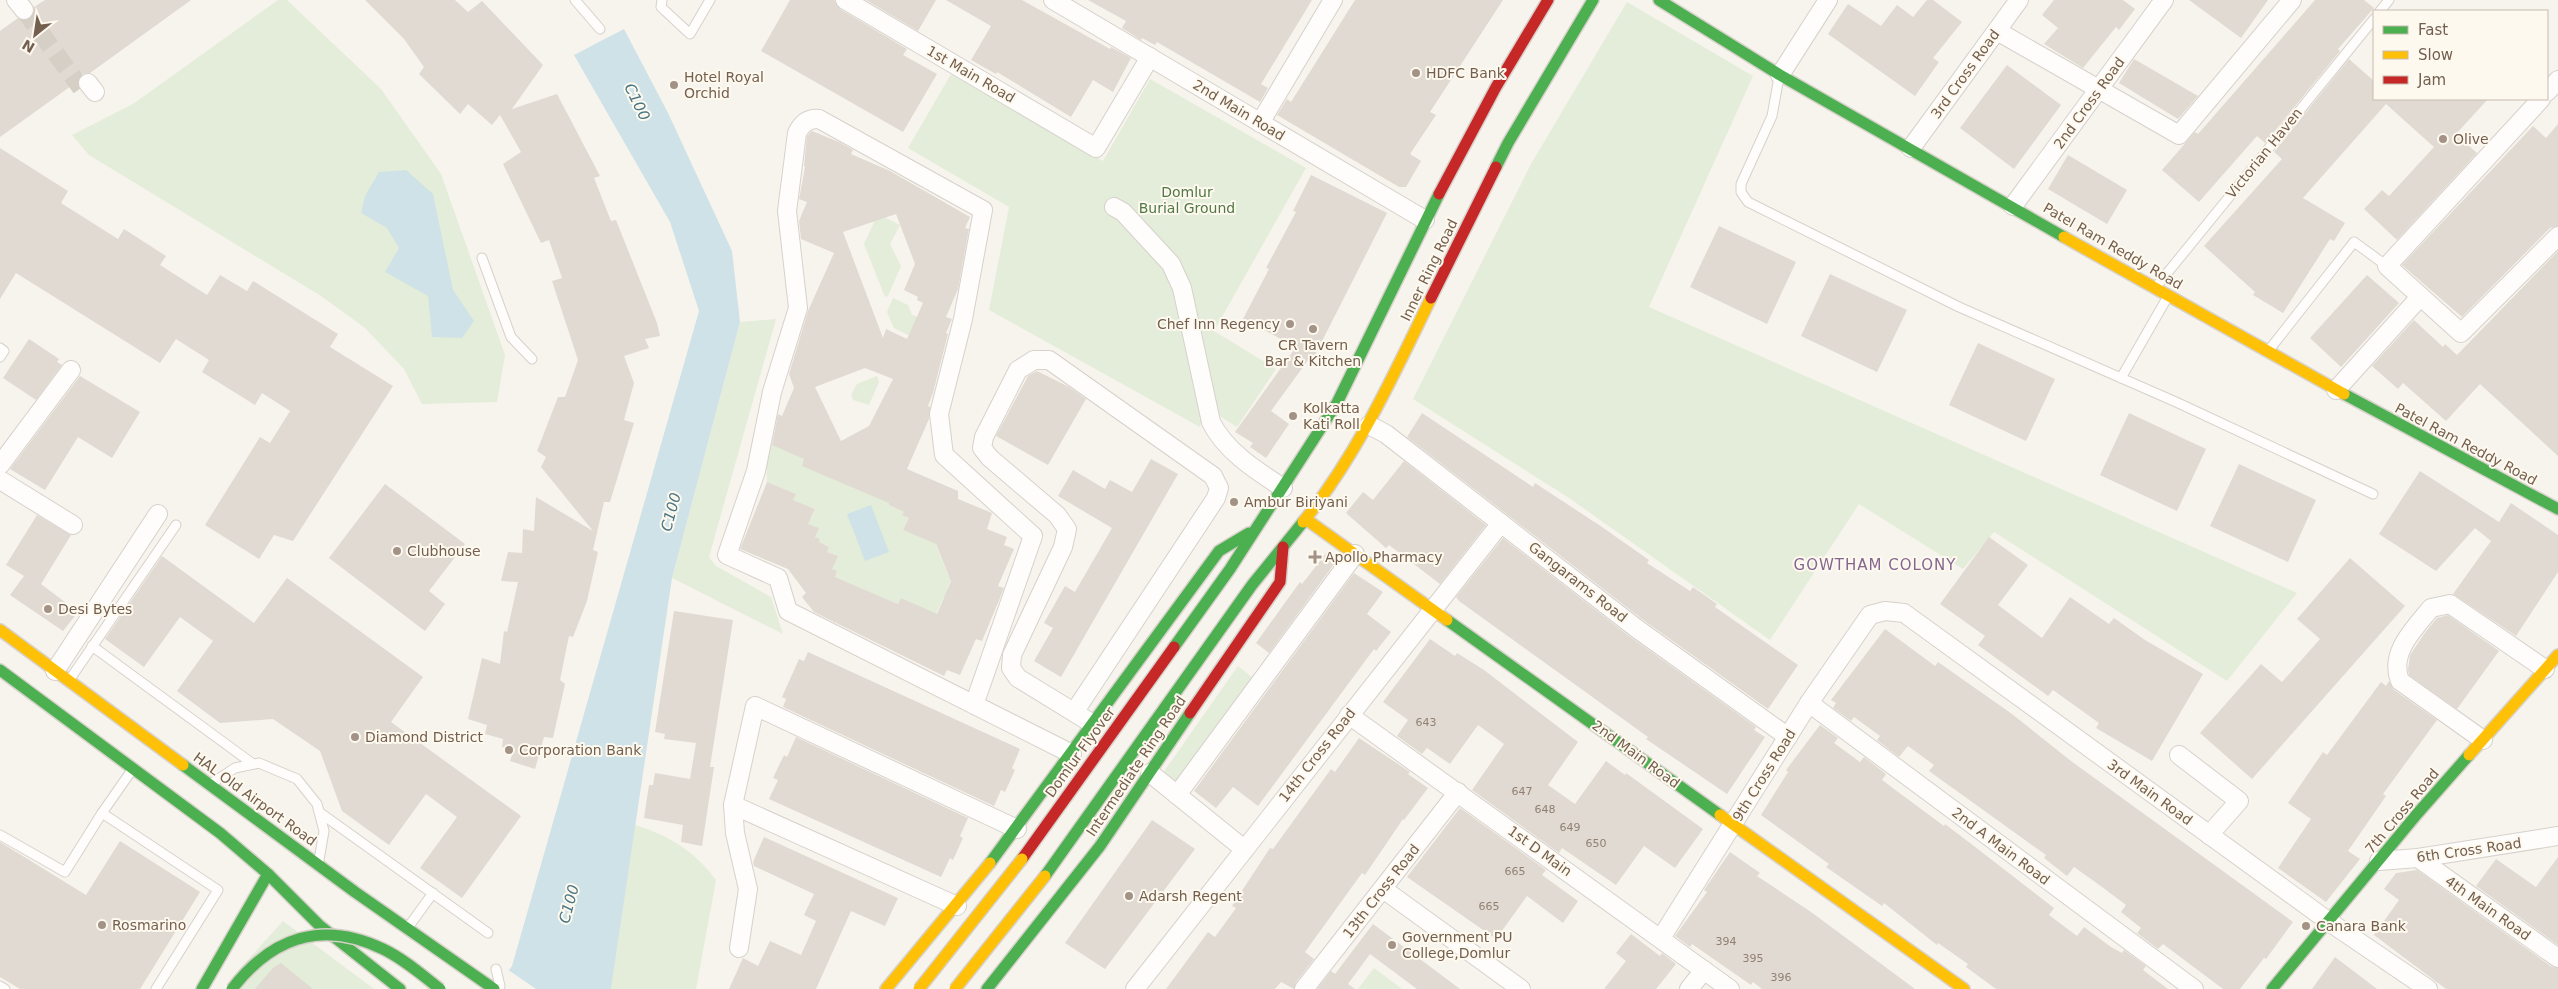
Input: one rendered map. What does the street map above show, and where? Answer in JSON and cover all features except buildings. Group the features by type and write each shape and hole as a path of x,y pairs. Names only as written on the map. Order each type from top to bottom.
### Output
{"main road":[{"name":"Inner Ring Road","path":"1259,526 1337,403 1425,220 1496,87 1548,0"},
{"name":"Inner Ring Road","path":"1283,547 1307,520 1369,425 1508,143 1593,0"},
{"name":"Patel Ram Reddy Road","path":"1659,0 1780,76 1911,148 2267,352 2558,509"},
{"name":"2nd Main Road","path":"1307,520 1964,989"},
{"path":"886,989 957,906 1017,829 1220,551 1259,526"},
{"name":"Domlur Flyover","path":"918,989 1022,859 1259,526"},
{"path":"955,989 1045,876 1252,586 1283,547"},
{"name":"Intermediate Ring Road","path":"988,989 1100,846 1280,582 1283,547"},
{"name":"HAL Old Airport Road","path":"0,630 318,865 495,988"},
{"name":"7th Cross Road","path":"2272,989 2379,861 2558,655"},
{"path":"0,670 220,834 268,874 318,925 400,989"},
{"path":"202,989 268,874"},
{"path":"232,989 243,972 261,955 284,943 316,936 346,935 384,949 440,989"}],"street":[{"name":"1st Main Road","path":"845,0 1096,148 1150,57"},
{"name":"2nd Main Road","path":"1053,0 1425,220"},
{"path":"1260,123 1333,0"},
{"path":"1780,76 1828,0"},
{"name":"3rd Cross Road","path":"1911,148 2019,0"},
{"name":"2nd Cross Road","path":"2013,206 2164,0"},
{"path":"1996,31 2179,135 2292,0"},
{"path":"2548,91 2558,80"},
{"path":"2540,100 2387,266 2460,333 2558,236"},
{"path":"974,705 1033,536 944,456 939,414 964,319 983,210 820,119 809,120 804,123 797,133 787,211 798,308 772,392 756,471 727,555 778,578 788,610 974,705 1072,754"},
{"path":"1114,207 1123,212 1171,264 1182,288 1211,422 1218,436 1258,471 1283,488"},
{"path":"2336,390 2420,297"},
{"path":"1075,711 1216,498 1219,488 1213,476 1049,360 1034,360 1018,370 984,437 982,448 990,458 1057,514 1068,529 1063,548 1012,655 1011,668 1018,678 1075,711 1093,724"},
{"path":"0,465 70,370"},
{"name":"Gangarams Road","path":"1369,425 1386,434 1636,628 1788,737"},
{"path":"0,480 74,525"},
{"path":"62,676 72,645 158,514"},
{"name":"14th Cross Road","path":"1135,989 1501,523"},
{"path":"1177,795 1355,554"},
{"path":"2483,740 2400,681 2395,668 2401,647 2431,608 2450,604 2545,670"},
{"name":"3rd Main Road","path":"1870,615 1885,611 1904,613 2328,921 2428,989"},
{"name":"9th Cross Road","path":"1661,938 1809,703 1870,615"},
{"name":"2nd A Main Road","path":"1809,703 2194,989"},
{"path":"739,948 748,889 735,833 733,805 755,706 1017,829"},
{"name":"1st D Main","path":"1350,715 1730,989"},
{"path":"2179,755 2239,801 2209,835"},
{"path":"1150,773 1244,849"},
{"name":"13th Cross Road","path":"1304,989 1458,792"},
{"path":"733,805 957,906"},
{"name":"6th Cross Road","path":"2379,861 2418,858 2557,837"},
{"name":"4th Main Road","path":"2418,858 2558,958"},
{"path":"1383,889 1521,989"},
{"path":"1689,989 1704,970"}],"lane":[{"path":"575,0 600,29"},
{"path":"662,0 661,7 690,34 710,0"},
{"path":"2381,10 2389,0"},
{"name":"Victorian Haven","path":"2155,288 2373,19"},
{"path":"1780,76 1772,116 1741,184 1740,192 1748,202 1959,307 2121,378 2373,494"},
{"path":"2267,352 2354,242 2387,266"},
{"path":"482,258 511,337 532,359"},
{"path":"2121,378 2168,295"},
{"path":"0,348 4,351 0,357"},
{"path":"62,676 92,646 176,525"},
{"path":"92,646 252,764"},
{"path":"210,785 235,768 259,763 297,779 317,804 324,831 318,865"},
{"path":"0,835 66,872 102,813 133,769"},
{"path":"319,812 488,933"},
{"path":"102,813 218,890 156,989"},
{"path":"407,928 433,893"},
{"path":"495,988 497,972"},
{"path":"0,986 5,989"}],"green space":[{"path":"278,0 287,0 381,89 441,174 505,355 497,402 422,404 404,369 365,328 321,296 89,155 72,135 133,104"},
{"path":"1627,2 1753,76 1649,307 2297,593 2227,681 1994,532 1963,569 1859,504 1770,640 1569,498 1413,399 1531,164"},
{"name":"Domlur Burial Ground","path":"951,74 1103,161 1150,79 1306,168 1214,331 1276,369 1237,427 1205,407 1200,427 989,310 1009,207 908,148"},
{"path":"878,214 900,225 890,244 901,266 888,296 885,297 864,244"},
{"path":"893,298 908,305 912,315 918,317 910,336 894,328 887,312"},
{"path":"776,319 709,557 716,566 771,597 783,634 672,578 740,322"},
{"path":"877,376 879,382 869,405 853,400 851,395 857,384"},
{"path":"766,442 892,497 889,505 904,512 903,515 909,518 903,530 934,541 948,574 954,572 947,589 954,592 943,598 935,617 901,598 898,604 835,577 837,571 832,569 837,556 827,552 829,547 819,542 820,539 815,537 818,528 803,522 804,516 811,519 815,509 793,500 795,494 767,482"},
{"path":"1238,666 1254,679 1177,786 1163,773"},
{"path":"635,825 670,839 699,861 716,880 696,989 611,989"},
{"path":"283,921 374,989 227,989 239,970"},
{"path":"1374,968 1402,989 1358,989"}],"water":[{"name":"C100","path":"624,29 668,113 732,251 740,322 672,578 611,989 495,989 512,966 699,311 670,222 574,55"},
{"path":"406,170 433,194 453,290 474,321 462,338 432,337 428,296 385,272 399,248 387,228 361,213 365,196 379,172"},
{"path":"871,505 889,552 865,561 847,514"}],"pier":[{"path":"507,969 536,989 492,989"}],"tunnel":[{"path":"24,10 81,88"}],"traffic: fast":[{"path":"1496,167 1508,143 1593,0"},
{"path":"1659,0 1780,75 2064,237"},
{"path":"1174,647 1230,569 1337,403 1439,194"},
{"path":"2344,394 2558,509"},
{"path":"1045,876 1252,585 1303,522"},
{"path":"990,863 1219,551 1249,533"},
{"path":"1447,620 1720,815"},
{"path":"0,670 220,833 268,874 319,925 400,989"},
{"path":"987,989 1100,846 1190,713"},
{"path":"2272,989 2417,814 2469,755"},
{"path":"183,765 355,892 494,989"},
{"path":"202,989 268,874"},
{"path":"232,989 264,957 282,946 300,939 319,935 361,940 383,949 406,962 440,989"}],"traffic: slow":[{"path":"2064,237 2344,394"},
{"path":"1303,522 1323,496 1358,442 1431,298"},
{"path":"1307,520 1447,620"},
{"path":"0,630 183,765"},
{"path":"2469,755 2558,655"},
{"path":"1720,815 1964,989"},
{"path":"919,989 1022,859"},
{"path":"886,989 990,863"},
{"path":"955,989 1045,876"}],"traffic: jam":[{"path":"1439,194 1496,87 1548,0"},
{"path":"1431,298 1496,167"},
{"path":"1190,713 1280,582 1283,547"},
{"path":"1022,859 1174,647"}],"place":[{"name":"HDFC Bank","path":"1416,73"},
{"name":"Hotel Royal Orchid","path":"674,85"},
{"name":"Olive","path":"2443,139"},
{"name":"Chef Inn Regency","path":"1290,324"},
{"name":"CR Tavern Bar & Kitchen","path":"1313,329"},
{"name":"Kolkatta Kati Roll","path":"1293,416"},
{"name":"Ambur Biriyani","path":"1234,502"},
{"name":"Clubhouse","path":"397,551"},
{"name":"Apollo Pharmacy","path":"1315,557"},
{"name":"Desi Bytes","path":"48,609"},
{"name":"Diamond District","path":"355,737"},
{"name":"Corporation Bank","path":"509,750"},
{"name":"Adarsh Regent","path":"1129,896"},
{"name":"Rosmarino","path":"102,925"},
{"name":"Canara Bank","path":"2306,926"},
{"name":"Government PU College,Domlur","path":"1392,945"}],"district":[{"name":"GOWTHAM COLONY","path":"1875,565"}]}
